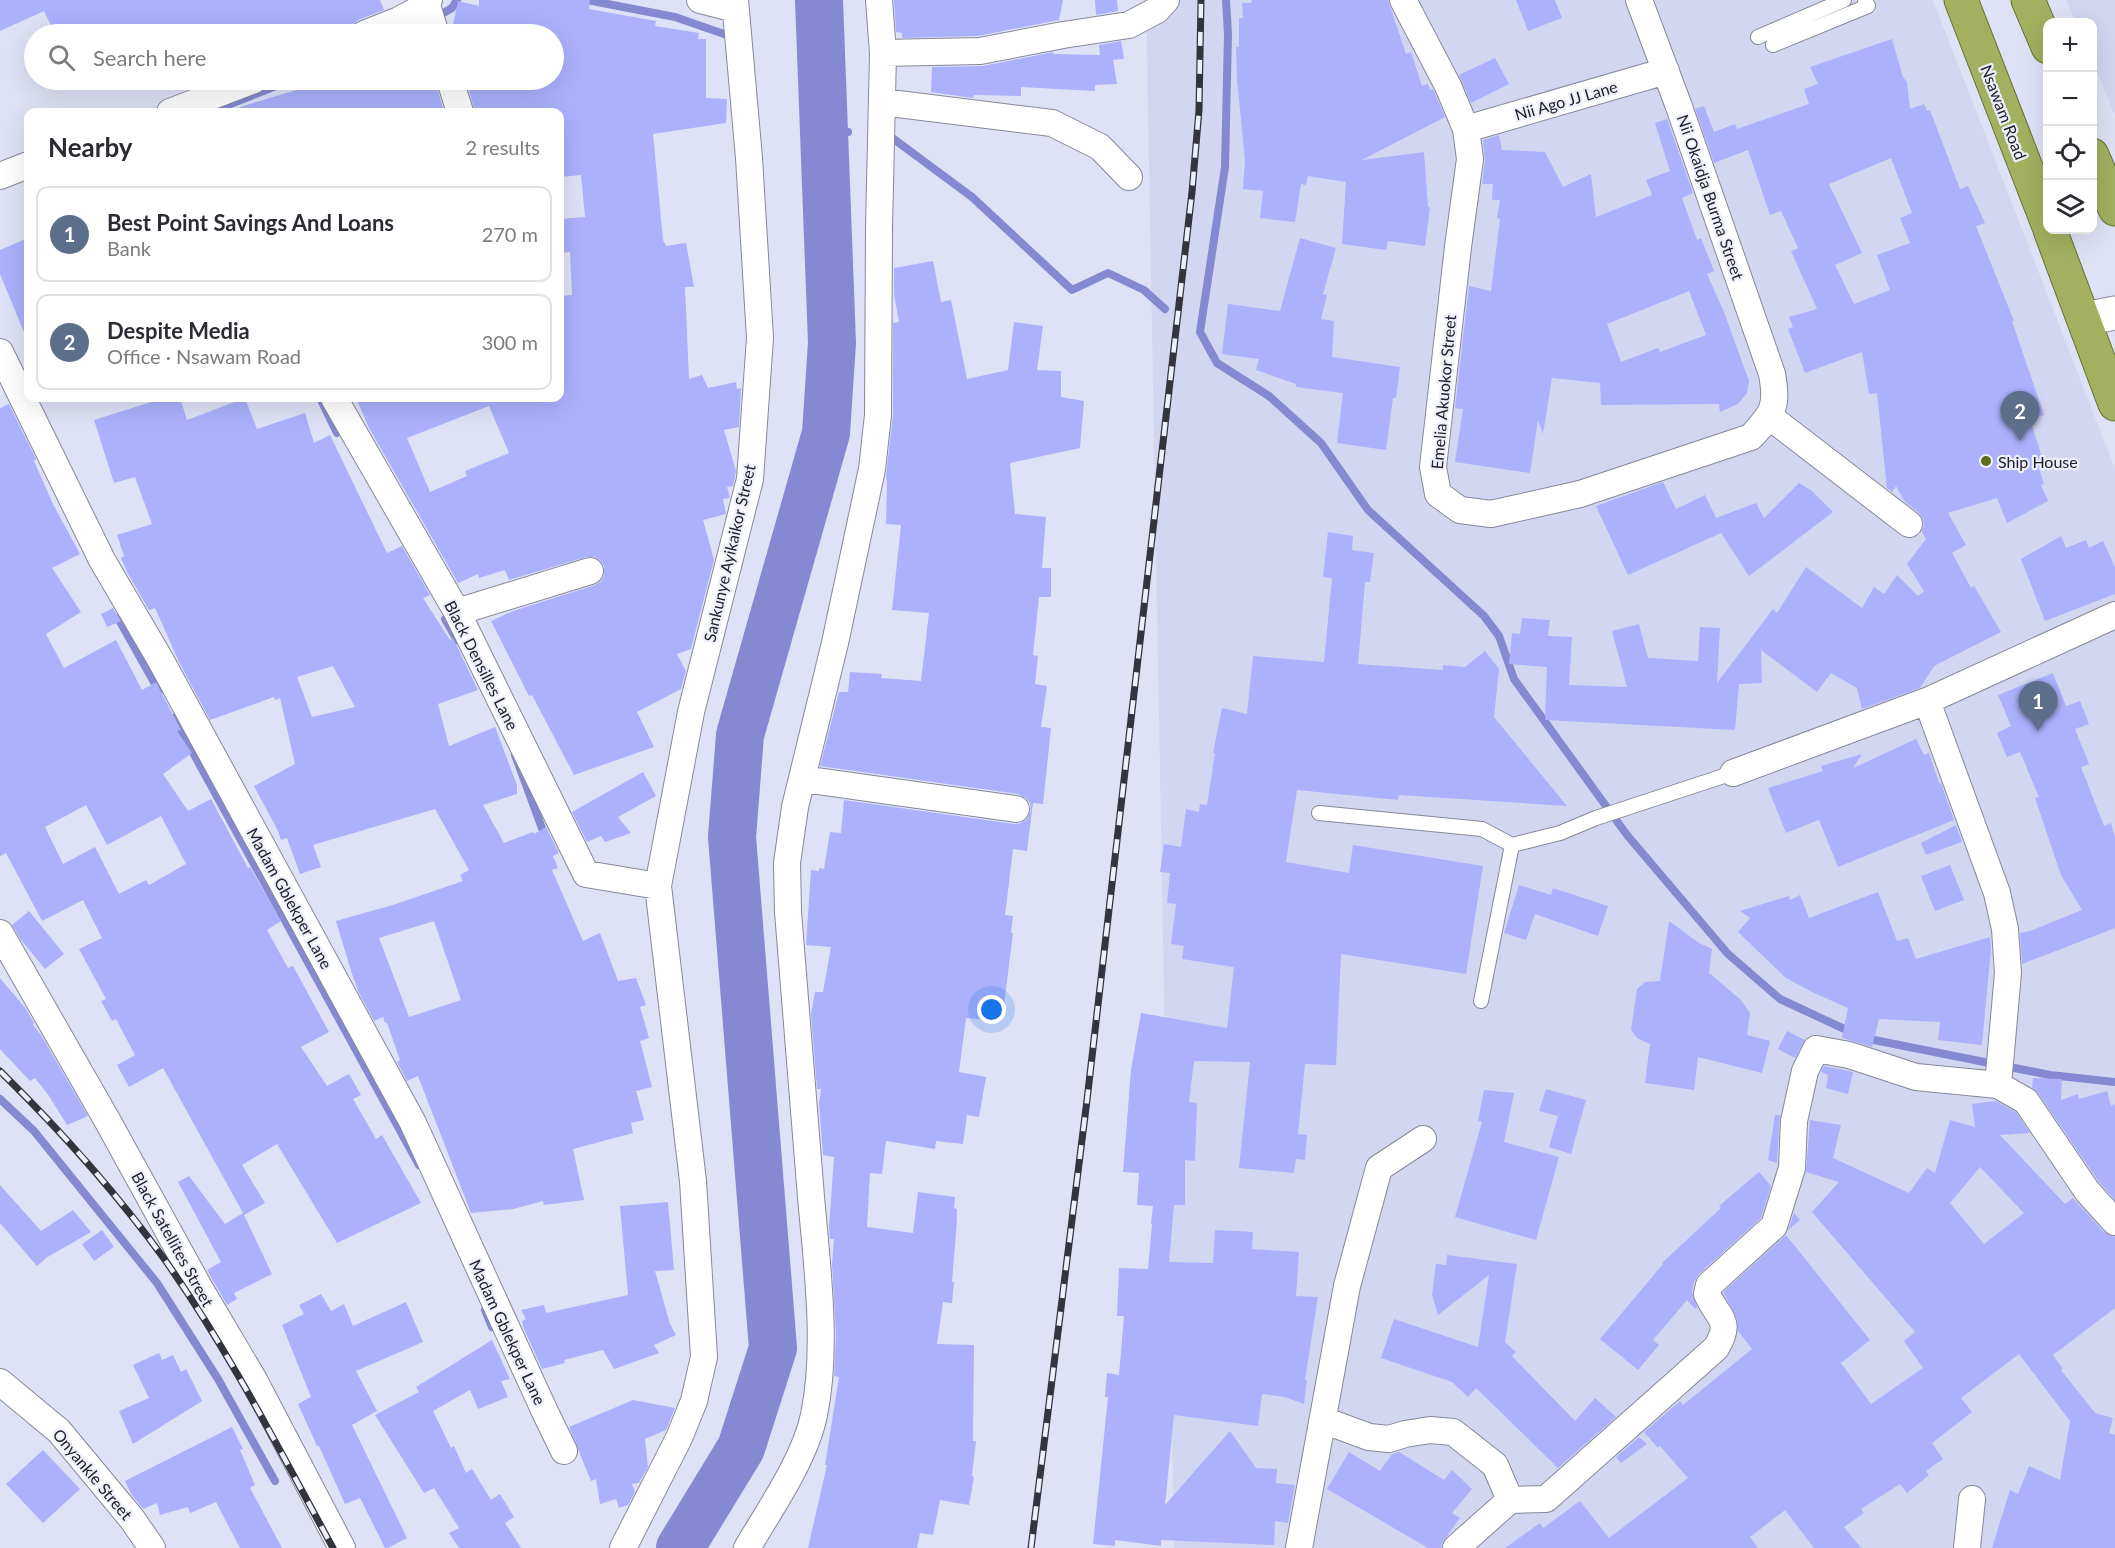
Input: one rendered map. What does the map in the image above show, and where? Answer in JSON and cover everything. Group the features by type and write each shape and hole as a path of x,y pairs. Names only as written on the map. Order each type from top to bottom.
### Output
{"highway":[{"name":"Nsawam Road","path":"1961,0 2043,211"},
{"path":"2028,0 2043,35"},
{"path":"2097,167 2115,209"},
{"path":"2052,234 2100,316 2115,404"}],"street":[{"path":"700,0 735,4"},
{"path":"747,1548 780,1493 801,1451 814,1417 819,1385 821,1309 788,912 787,863 795,807 835,643 874,458 878,415 883,53 879,0"},
{"path":"883,53 980,51 1129,25 1157,10 1166,0"},
{"name":"Emelia Akuokor Street","path":"1403,0 1448,86 1466,129 1470,159 1433,467 1438,494 1460,510 1491,514 1580,494 1751,437 1773,407"},
{"name":"Nii Okaidja Burma Street","path":"1639,0 1772,374 1773,407"},
{"path":"389,24 428,3 433,24"},
{"name":"Sankunye Ayikaikor Street","path":"623,1548 679,1438 694,1401 704,1357 693,1181 658,886 691,712 750,478 760,338 749,158 735,4"},
{"name":"Nii Ago JJ Lane","path":"1466,129 1666,71"},
{"path":"190,108 231,90"},
{"path":"453,90 459,108"},
{"path":"882,102 1052,123 1100,147 1129,177"},
{"path":"0,176 24,167"},
{"name":"Madam Gblekper Lane","path":"0,352 24,401"},
{"name":"Madam Gblekper Lane","path":"25,402 102,560 160,659 413,1124 564,1451"},
{"name":"Black Densilles Lane","path":"336,402 457,612 586,874 658,886"},
{"path":"1773,407 1910,524"},
{"path":"457,612 590,571"},
{"path":"1733,773 1927,701 2115,615"},
{"path":"1927,701 1997,893 2005,929 2008,973 1998,1085"},
{"path":"803,779 1016,809"},
{"name":"Black Satellites Street","path":"0,933 199,1287 254,1380 342,1548"},
{"path":"1456,1548 1510,1500 1546,1499 1716,1348 1724,1334 1724,1328 1723,1321 1707,1294 1709,1285 1774,1226 1792,1168 1794,1121 1805,1071 1816,1049 1849,1055 1916,1077 1998,1085 2026,1101 2087,1191 2115,1222"},
{"path":"1299,1548 1347,1286 1379,1168 1424,1139"},
{"name":"Onyankle Street","path":"0,1382 59,1431 132,1519 152,1548"},
{"path":"1323,1420 1369,1437 1389,1438 1430,1430 1453,1432 1495,1465 1510,1500"},
{"path":"1967,1548 1972,1499"}],"lane":[{"path":"1758,37 1844,0"},
{"path":"1773,45 1868,6 1865,0"},
{"path":"1319,813 1482,830 1512,845 1560,833 1617,810 1733,773"},
{"path":"1481,1001 1512,845"}],"shaded area":[{"path":"1146,0 1933,0 2115,469 2115,1548 1174,1548"},
{"path":"2066,0 2115,0 2115,116 2097,72 2097,18 2074,18"}],"building":[{"path":"0,0 380,0 384,10 353,24 50,24 44,11 0,31"},
{"path":"479,0 590,0 589,9 656,21 655,26 699,33 698,39 706,39 706,98 727,99 726,123 653,134 663,240 666,246 686,243 694,287 685,287 689,379 702,375 708,388 736,382 737,389 741,388 739,427 724,430 736,471 733,486 727,487 730,498 723,499 726,514 703,520 714,560 691,649 677,654 686,671 681,689 637,712 654,747 574,775 532,695 529,696 491,621 513,611 595,585 604,575 604,566 594,557 586,557 509,580 505,570 479,578 478,574 458,583 369,428 358,402 564,402 564,296 572,295 570,252 564,253 564,219 585,217 581,175 564,177 564,108 474,108 469,90 564,90 564,24 453,24 458,1 479,6","holes":["489,406 509,453 465,471 467,476 430,492 407,438"]},
{"path":"894,0 1063,0 1059,20 978,36 902,38 902,33 896,32"},
{"path":"1095,0 1117,0 1118,11 1096,15"},
{"path":"1252,0 1388,0 1406,54 1411,52 1422,86 1428,84 1430,90 1433,89 1445,117 1362,160 1424,152 1428,207 1430,207 1425,246 1388,241 1386,250 1342,244 1346,182 1308,176 1306,185 1301,184 1295,222 1260,218 1263,191 1243,189 1245,161 1237,79 1236,47 1239,47 1239,18 1243,18 1242,3 1251,3"},
{"path":"1516,0 1555,0 1562,18 1528,31"},
{"path":"1892,39 1903,77 1907,82 1910,109 1924,104 1927,111 1930,110 1960,189 1968,186 1985,223 1976,226 2014,321 2012,321 2044,415 2030,419 2045,467 2039,468 2044,484 2041,485 2048,501 2007,523 1997,498 1948,513 1966,545 1952,553 1971,588 1974,586 2001,632 1934,666 1920,688 1862,709 1857,688 1831,673 1817,692 1761,650 1762,683 1739,684 1735,730 1545,720 1547,667 1509,664 1512,633 1520,634 1522,618 1550,620 1548,636 1572,637 1569,685 1627,687 1612,631 1639,624 1648,658 1698,661 1700,627 1720,628 1717,683 1773,609 1777,613 1806,567 1862,608 1874,587 1884,594 1897,575 1918,596 1924,591 1907,564 1926,539 1922,532 1923,519 1905,502 1896,486 1892,492 1887,488 1877,393 1869,394 1862,352 1805,373 1788,329 1793,327 1789,317 1817,309 1791,251 1798,248 1781,211 1770,215 1748,150 1714,163 1695,109 1704,106 1714,132 1735,124 1737,129 1809,104 1804,89 1818,84 1810,67","holes":["1891,158 1912,213 1900,218 1910,243 1877,255 1890,290 1854,304 1835,265 1862,253 1829,184"]},
{"path":"1121,41 1124,59 1113,60 1117,84 1095,85 1095,91 1021,87 1021,96 974,95 973,98 931,92 932,67 983,66 1053,52 1053,54 1100,55 1099,45"},
{"path":"1495,58 1509,84 1471,103 1459,75"},
{"path":"296,90 438,90 443,108 240,108"},
{"path":"1667,119 1693,193 1682,198 1697,240 1701,238 1714,271 1707,274 1724,312 1749,381 1747,393 1738,404 1720,412 1719,404 1601,405 1600,383 1552,378 1543,434 1538,420 1530,473 1455,462 1463,409 1455,408 1469,286 1491,291 1500,219 1497,218 1500,200 1492,200 1493,184 1482,184 1485,161 1483,140 1499,135 1502,150 1545,152 1563,187 1591,174 1596,217 1652,195 1646,180 1670,171 1655,123","holes":["1689,291 1706,335 1660,352 1658,348 1621,362 1607,324"]},
{"path":"1300,238 1336,248 1323,294 1327,295 1321,319 1334,321 1332,357 1400,367 1386,450 1337,443 1343,393 1296,387 1296,384 1256,370 1259,359 1222,354 1228,304 1280,311"},
{"path":"24,240 24,332 0,274 0,250"},
{"path":"933,261 941,302 951,300 967,379 1008,370 1014,322 1043,326 1037,370 1061,371 1061,397 1084,401 1080,448 1010,463 1015,514 1046,517 1042,568 1051,568 1051,597 1039,597 1033,655 1038,656 1035,684 1047,686 1041,727 1051,728 1043,804 1033,803 1027,851 1013,849 1005,915 1013,916 1011,933 1013,933 1004,1005 989,1003 988,1020 966,1018 959,1072 986,1077 979,1117 967,1115 963,1144 936,1141 935,1149 886,1141 882,1174 870,1173 867,1227 913,1233 918,1192 955,1197 954,1208 957,1209 957,1220 952,1303 943,1302 937,1344 974,1345 973,1441 976,1441 972,1476 974,1477 969,1505 940,1500 933,1535 920,1533 917,1548 808,1548 827,1465 825,1465 839,1377 834,1376 836,1334 832,1264 834,1239 830,1239 829,1228 834,1157 823,1155 819,1104 821,1089 817,1089 811,1014 815,992 823,992 831,947 806,945 811,870 824,869 830,832 841,833 844,800 1014,824 1027,819 1031,811 1030,803 1018,794 820,766 839,692 848,692 850,672 882,674 881,678 921,681 929,613 892,610 901,525 886,524 886,475 893,415 893,323 899,322 894,294 894,268"},
{"path":"151,402 181,402 187,420 234,402 247,402 257,429 305,413 314,443 330,435 387,553 402,546 430,595 423,598 450,640 453,638 478,690 438,704 449,746 495,727 517,785 517,794 483,805 504,843 533,832 534,834 546,827 559,853 553,856 558,868 552,870 583,941 600,933 618,981 636,978 646,1005 640,1007 649,1038 640,1041 652,1087 636,1091 644,1120 631,1123 633,1133 573,1149 584,1200 544,1205 543,1201 513,1209 471,1213 418,1076 407,1081 397,1062 400,1060 387,1023 383,1017 374,1021 359,993 336,921 396,904 463,881 460,875 469,870 435,809 313,845 321,867 300,874 287,838 281,840 254,786 295,764 280,698 275,700 274,697 210,720 179,662 155,608 149,610 121,558 124,556 117,535 152,524 135,477 114,483 94,420","holes":["333,666 355,707 312,717 297,677","434,921 461,1000 409,1017 379,938"]},
{"path":"9,404 36,459 34,461 53,504 80,554 52,568 81,612 46,634 64,668 116,640 142,690 156,682 181,730 177,731 192,753 163,774 188,811 211,799 248,868 250,867 281,921 267,930 288,968 293,966 329,1032 301,1047 327,1086 349,1074 361,1095 353,1099 376,1139 382,1135 421,1203 337,1243 277,1144 242,1165 265,1203 244,1215 272,1274 234,1293 237,1299 227,1305 207,1270 221,1262 178,1182 189,1176 225,1224 243,1213 163,1068 129,1087 117,1065 135,1055 116,1019 112,1021 101,1001 106,999 79,949 102,938 83,900 42,921 6,853 0,856 0,408","holes":["86,805 107,845 161,816 186,864 149,885 146,880 119,894 95,847 63,864 45,827"]},
{"path":"1663,482 1676,509 1705,495 1716,518 1756,503 1764,518 1799,483 1812,491 1833,512 1749,576 1721,533 1628,575 1596,506"},
{"path":"1328,532 1353,536 1352,550 1374,553 1370,582 1365,582 1358,664 1443,670 1443,665 1465,667 1485,651 1499,669 1494,717 1567,806 1399,795 1398,800 1297,790 1286,862 1349,873 1353,845 1483,866 1466,974 1341,954 1336,1065 1305,1064 1298,1134 1307,1135 1305,1160 1296,1159 1294,1173 1239,1168 1250,1062 1194,1061 1189,1102 1197,1103 1195,1161 1185,1160 1185,1205 1174,1205 1169,1262 1213,1263 1215,1230 1253,1232 1252,1249 1299,1252 1296,1296 1318,1297 1305,1380 1307,1380 1304,1404 1285,1397 1262,1394 1258,1426 1174,1415 1165,1505 1230,1431 1256,1468 1277,1469 1276,1483 1295,1485 1288,1523 1275,1521 1274,1545 1161,1540 1161,1546 1115,1540 1115,1546 1093,1544 1108,1397 1105,1397 1107,1373 1119,1375 1124,1316 1117,1316 1119,1268 1148,1269 1153,1206 1137,1205 1139,1173 1123,1172 1131,1070 1141,1013 1227,1028 1234,967 1182,959 1184,946 1171,944 1176,904 1167,903 1170,873 1160,872 1164,844 1181,847 1186,809 1199,812 1200,804 1207,805 1215,754 1213,753 1222,708 1247,714 1253,656 1324,662 1332,578 1323,577"},
{"path":"2061,536 2066,548 2086,540 2089,548 2103,541 2115,567 2115,594 2045,621 2021,559"},
{"path":"113,608 121,621 107,627 101,614"},
{"path":"2053,673 2066,706 2080,701 2089,724 2075,729 2089,764 2081,767 2104,826 2111,823 2115,837 2115,928 2022,964 2020,933 2082,910 2061,875 2035,798 2039,797 2020,752 2007,757 1997,733 2011,726 1998,695"},
{"path":"1916,739 1924,755 1929,753 1954,820 1838,867 1819,820 1786,833 1768,788 1823,771 1821,766 1862,754 1853,768"},
{"path":"643,772 656,796 618,817 631,833 605,842 601,836 587,842 572,812"},
{"path":"1956,825 1962,842 1926,855 1921,843"},
{"path":"1950,865 1964,900 1935,911 1921,876"},
{"path":"1519,885 1551,895 1553,888 1608,906 1598,936 1535,914 1526,940 1504,933"},
{"path":"1878,892 1897,941 1908,938 1916,959 1990,937 1991,948 1982,1045 1938,1040 1940,1022 1879,1019 1872,1047 1842,1038 1848,1008 1786,978 1738,932 1750,918 1740,911 1789,896 1790,900 1800,895 1809,918"},
{"path":"29,911 64,954 45,969 21,940 12,925"},
{"path":"1669,921 1699,943 1712,949 1709,973 1741,1000 1750,1013 1747,1035 1770,1041 1762,1073 1698,1057 1694,1090 1645,1083 1650,1044 1637,1038 1631,1030 1637,989 1645,982 1660,981"},
{"path":"0,978 26,1009 33,1025 88,1116 67,1125 35,1078 30,1081 0,1049"},
{"path":"1787,1031 1805,1040 1795,1058 1778,1049"},
{"path":"1824,1066 1853,1072 1848,1094 1826,1088 1828,1075 1821,1072"},
{"path":"2033,1078 2062,1079 2061,1100 2078,1094 2079,1099 2107,1091 2111,1106 2115,1104 2115,1200 2099,1182 2032,1087"},
{"path":"1546,1089 1586,1100 1571,1154 1549,1147 1558,1116 1539,1111"},
{"path":"1484,1090 1514,1093 1504,1142 1559,1157 1536,1240 1455,1217 1482,1122 1478,1121"},
{"path":"1996,1101 2016,1112 2030,1133 2000,1135 2065,1204 2073,1198 2104,1232 2115,1237 2115,1308 2053,1355 2063,1369 2061,1370 2095,1413 2113,1418 2109,1433 2115,1435 2115,1548 1992,1548 2010,1490 2018,1494 2029,1466 2060,1480 2070,1421 2019,1354 1961,1398 1972,1412 1932,1443 1943,1459 1926,1471 1929,1475 1907,1493 1900,1484 1861,1509 1864,1513 1844,1527 1861,1548 1814,1548 1785,1510 1750,1537 1758,1548 1505,1548 1540,1523 1543,1528 1580,1501 1609,1538 1688,1478 1660,1446 1658,1448 1644,1432 1680,1401 1683,1405 1752,1349 1738,1331 1736,1316 1723,1292 1786,1235 1870,1340 1841,1363 1871,1404 1923,1368 1904,1341 1915,1332 1812,1212 1839,1182 1806,1172 1810,1120 1841,1125 1833,1158 1909,1193 1927,1168 1935,1173 1950,1120 1975,1127 1972,1104","holes":["1980,1167 2024,1213 1984,1244 1950,1203"]},
{"path":"1775,1115 1780,1115 1777,1163 1768,1160"},
{"path":"1759,1172 1771,1186 1761,1218 1699,1274 1692,1292 1697,1307 1695,1309 1687,1300 1653,1340 1659,1345 1638,1370 1600,1339 1662,1263 1721,1208 1719,1206"},
{"path":"0,1185 41,1231 73,1210 91,1232 46,1258 37,1266 0,1223"},
{"path":"668,1202 674,1270 655,1271 670,1324 676,1335 654,1345 659,1353 614,1369 603,1350 564,1360 565,1363 542,1369 524,1329 522,1321 526,1319 521,1310 544,1305 546,1313 628,1295 620,1206"},
{"path":"1794,1213 1800,1220 1788,1230"},
{"path":"102,1230 114,1247 94,1261 82,1244"},
{"path":"1447,1255 1517,1264 1505,1342 1516,1352 1512,1356 1575,1421 1595,1398 1616,1417 1558,1468 1476,1388 1468,1397 1452,1382 1381,1358 1394,1319 1478,1347 1489,1275 1438,1315 1432,1295 1436,1264 1446,1265"},
{"path":"321,1294 331,1311 344,1304 353,1326 406,1302 423,1342 356,1371 377,1411 352,1425 407,1538 388,1548 385,1548 360,1498 345,1504 298,1404 311,1397 282,1325 304,1314 299,1305"},
{"path":"492,1340 510,1379 501,1381 508,1397 478,1409 470,1390 433,1411 451,1448 454,1446 466,1473 472,1469 491,1500 500,1494 514,1517 505,1523 521,1548 459,1548 449,1533 459,1528 434,1488 424,1493 375,1415 419,1392 416,1387"},
{"path":"159,1353 162,1360 173,1355 181,1372 186,1369 202,1401 133,1444 119,1411 149,1398 133,1365"},
{"path":"633,1400 675,1408 666,1430 645,1439 648,1467 639,1483 632,1484 635,1492 628,1505 619,1508 616,1499 600,1504 596,1479 591,1481 569,1427"},
{"path":"232,1427 243,1449 240,1450 255,1485 250,1488 282,1548 240,1548 216,1502 190,1513 188,1507 160,1515 157,1503 143,1509 131,1494 125,1481"},
{"path":"1639,1437 1647,1444 1621,1463 1616,1457"},
{"path":"43,1450 80,1489 43,1523 6,1484"},
{"path":"1349,1452 1380,1471 1392,1454 1399,1452 1444,1480 1452,1470 1472,1489 1452,1513 1460,1518 1442,1543 1441,1548 1428,1548 1327,1489"}],"waterway":[{"path":"424,24 452,8 457,0"},
{"path":"587,0 675,17 727,35"},
{"path":"680,1548 741,1448 773,1348 732,837 740,735 826,433 832,343 819,0"},
{"path":"1226,0 1228,34 1225,167 1200,332 1217,363 1269,396 1321,443 1368,510 1484,616 1499,636 1514,679 1627,835 1728,954 1780,999 1853,1033"},
{"path":"220,108 266,90"},
{"path":"823,131 848,132"},
{"path":"887,134 972,197 1072,290 1108,273 1144,290 1165,309"},
{"path":"322,402 337,433"},
{"path":"118,618 159,691"},
{"path":"445,619 457,640"},
{"path":"174,718 419,1165"},
{"path":"515,755 546,839"},
{"path":"1864,1038 2050,1075 2115,1082"},
{"path":"0,1099 34,1131 157,1283 218,1379 275,1481"},
{"path":"485,1310 492,1327"}],"railway":[{"path":"1031,1548 1087,1100 1192,192 1199,110 1201,0"},
{"path":"0,1071 87,1162 165,1260 211,1330 333,1548"}],"place":[{"name":"Despite Media","path":"2020,441"},
{"name":"Ship House","path":"1986,461"},
{"name":"Best Point Savings And Loans","path":"2038,731"}]}
